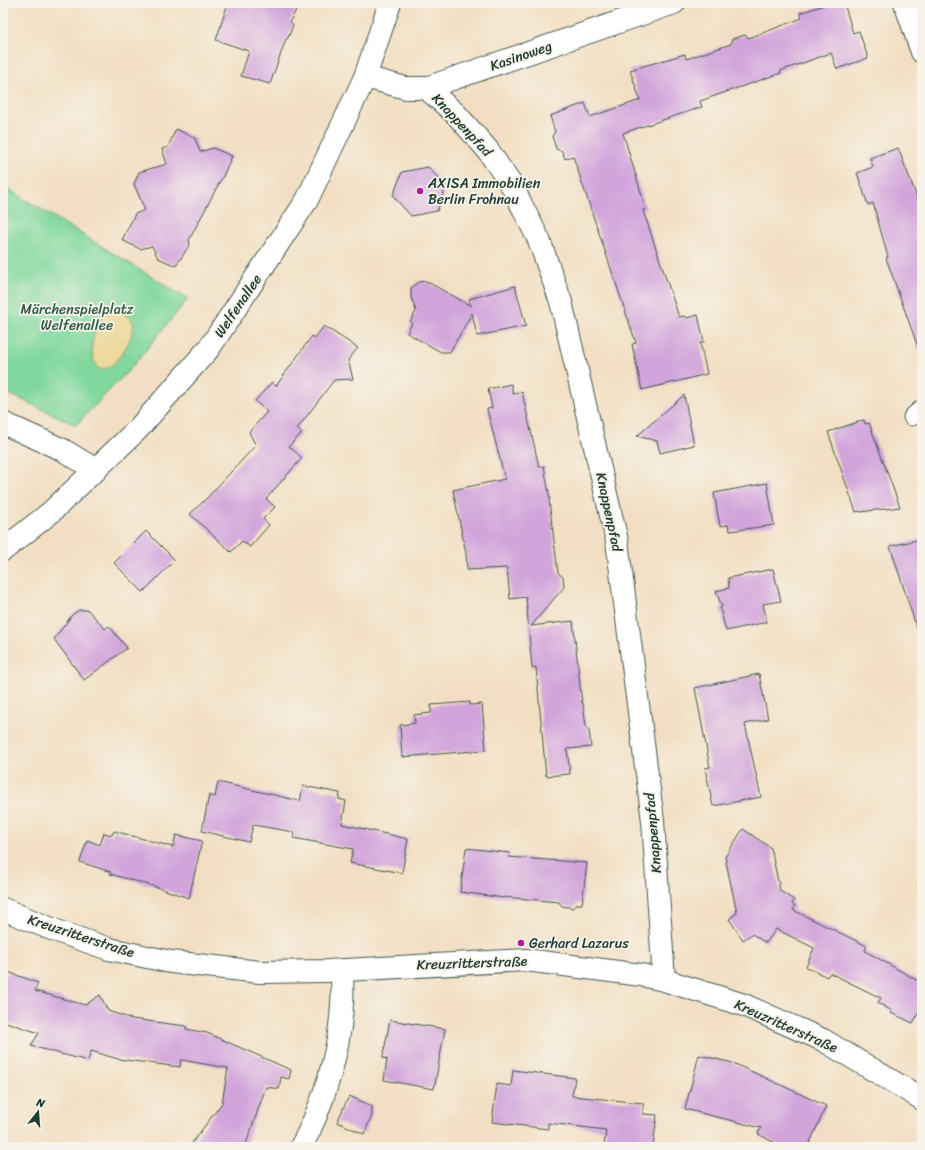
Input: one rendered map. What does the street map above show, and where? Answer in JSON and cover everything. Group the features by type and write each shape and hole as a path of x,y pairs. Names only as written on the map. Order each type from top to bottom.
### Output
{"street":[{"name":"Welfenallee","path":"3,550 50,513 138,429 210,347 307,200 365,77 390,3"},
{"name":"Kasinoweg","path":"365,77 406,88 426,88 674,3"},
{"path":"905,3 922,52"},
{"name":"Knappenpfad","path":"426,88 456,114 487,149 512,186 539,240 561,302 617,541 653,821 664,980"},
{"path":"3,423 63,450 96,470"},
{"name":"Kreuzritterstraße","path":"3,909 54,930 109,948 171,962 260,972 342,970 526,960 641,975 664,980 744,1005 823,1040 922,1099"},
{"path":"301,1147 324,1095 336,1048 342,1005 342,970"}],"green space":[{"name":"Märchenspielplatz Welfenallee","path":"3,186 188,299 131,368 76,425 3,391"}],"sand":[{"path":"119,311 131,319 133,323 132,334 121,355 116,361 107,368 98,369 92,354 95,333 106,312"}],"building":[{"path":"228,3 300,3 290,21 293,25 288,38 286,39 270,84 241,76 249,51 216,40"},
{"path":"830,3 844,3 853,33 859,31 868,58 837,69 831,53 780,71 781,73 700,101 702,107 623,133 646,209 643,210 679,317 685,316 686,318 698,315 704,342 700,343 707,374 642,390 632,344 636,343 573,156 565,159 562,151 556,149 552,136 555,132 550,116 585,103 590,117 640,100 630,70 685,54 686,59 731,44 732,39 745,35 749,38 802,18 800,13"},
{"path":"176,129 195,138 200,152 213,148 232,156 189,240 190,244 176,266 158,258 152,246 140,249 122,240 135,214 145,210 134,184 139,172 167,164 162,149 168,147"},
{"path":"898,148 922,210 922,349 919,350 886,258 888,257 873,203 868,205 857,173 873,167 870,158"},
{"name":"AXISA Immobilien Berlin Frohnau","path":"428,167 446,187 437,211 411,216 393,196 402,172"},
{"path":"426,281 471,306 469,299 515,286 526,326 477,336 472,313 450,352 441,352 407,333 412,323 410,322 416,311 411,297 411,288 418,282"},
{"path":"324,326 358,348 348,360 353,379 334,380 297,429 302,433 289,446 302,458 266,499 275,507 263,519 269,525 250,547 242,541 231,552 190,514 256,445 249,432 267,412 255,401 272,382 276,386 312,336 315,338"},
{"path":"511,384 513,394 522,392 539,467 544,466 550,499 558,573 563,577 564,587 531,626 573,621 582,703 586,726 589,730 591,747 567,749 570,774 546,776 536,667 532,668 526,597 510,599 507,568 467,570 466,553 453,490 505,479 487,409 492,408 488,389"},
{"path":"684,395 694,445 660,453 657,441 637,436"},
{"path":"864,420 865,424 869,423 900,507 856,512 828,432"},
{"path":"767,483 774,525 730,531 728,525 720,526 714,493"},
{"path":"146,531 175,560 143,592 114,563"},
{"path":"922,539 922,628 917,629 890,546"},
{"path":"773,569 781,601 763,604 767,622 726,631 720,608 722,607 716,591 729,588 728,578"},
{"path":"79,610 88,610 105,629 109,626 127,648 84,680 54,639 72,615"},
{"path":"759,674 768,719 745,724 761,797 713,806 705,768 710,767 695,688"},
{"path":"470,702 470,705 482,704 486,750 402,757 400,725 415,723 414,715 431,713 431,705"},
{"path":"218,782 300,801 303,786 340,793 339,799 346,801 342,824 408,839 402,873 350,863 353,849 293,838 294,832 253,825 249,842 202,831 209,795 215,797"},
{"path":"743,829 771,848 780,891 794,900 792,904 795,906 793,910 867,946 865,951 922,983 922,1007 913,1023 891,1013 892,1011 878,1003 881,998 830,973 827,977 806,967 814,948 776,929 766,943 752,934 743,940 729,919 737,913 725,857"},
{"path":"114,831 173,847 176,835 202,841 189,898 110,874 111,872 80,862 87,840 100,845 104,833 112,835"},
{"path":"466,848 510,853 509,857 587,863 582,904 577,904 574,908 562,906 559,902 504,898 460,892"},
{"path":"8,972 38,983 35,991 85,1005 100,995 108,1011 132,1019 186,1026 186,1029 207,1033 291,1070 289,1079 281,1077 279,1089 266,1087 246,1144 243,1144 241,1147 189,1147 222,1103 228,1068 181,1060 180,1067 118,1059 91,1051 88,1061 31,1046 39,1033 3,1021 3,974 7,975"},
{"path":"390,1020 445,1029 434,1089 384,1080 387,1059 383,1058 383,1056"},
{"path":"699,1055 733,1063 826,1106 808,1147 783,1147 758,1134 761,1128 685,1109"},
{"path":"513,1070 575,1078 572,1096 643,1103 643,1114 657,1115 653,1147 604,1147 606,1130 548,1123 548,1129 492,1122 497,1084 511,1086"},
{"path":"349,1096 372,1106 372,1115 364,1134 337,1122"}],"place":[{"name":"AXISA Immobilien Berlin Frohnau","path":"420,191"},
{"name":"Gerhard Lazarus","path":"521,943"}]}
